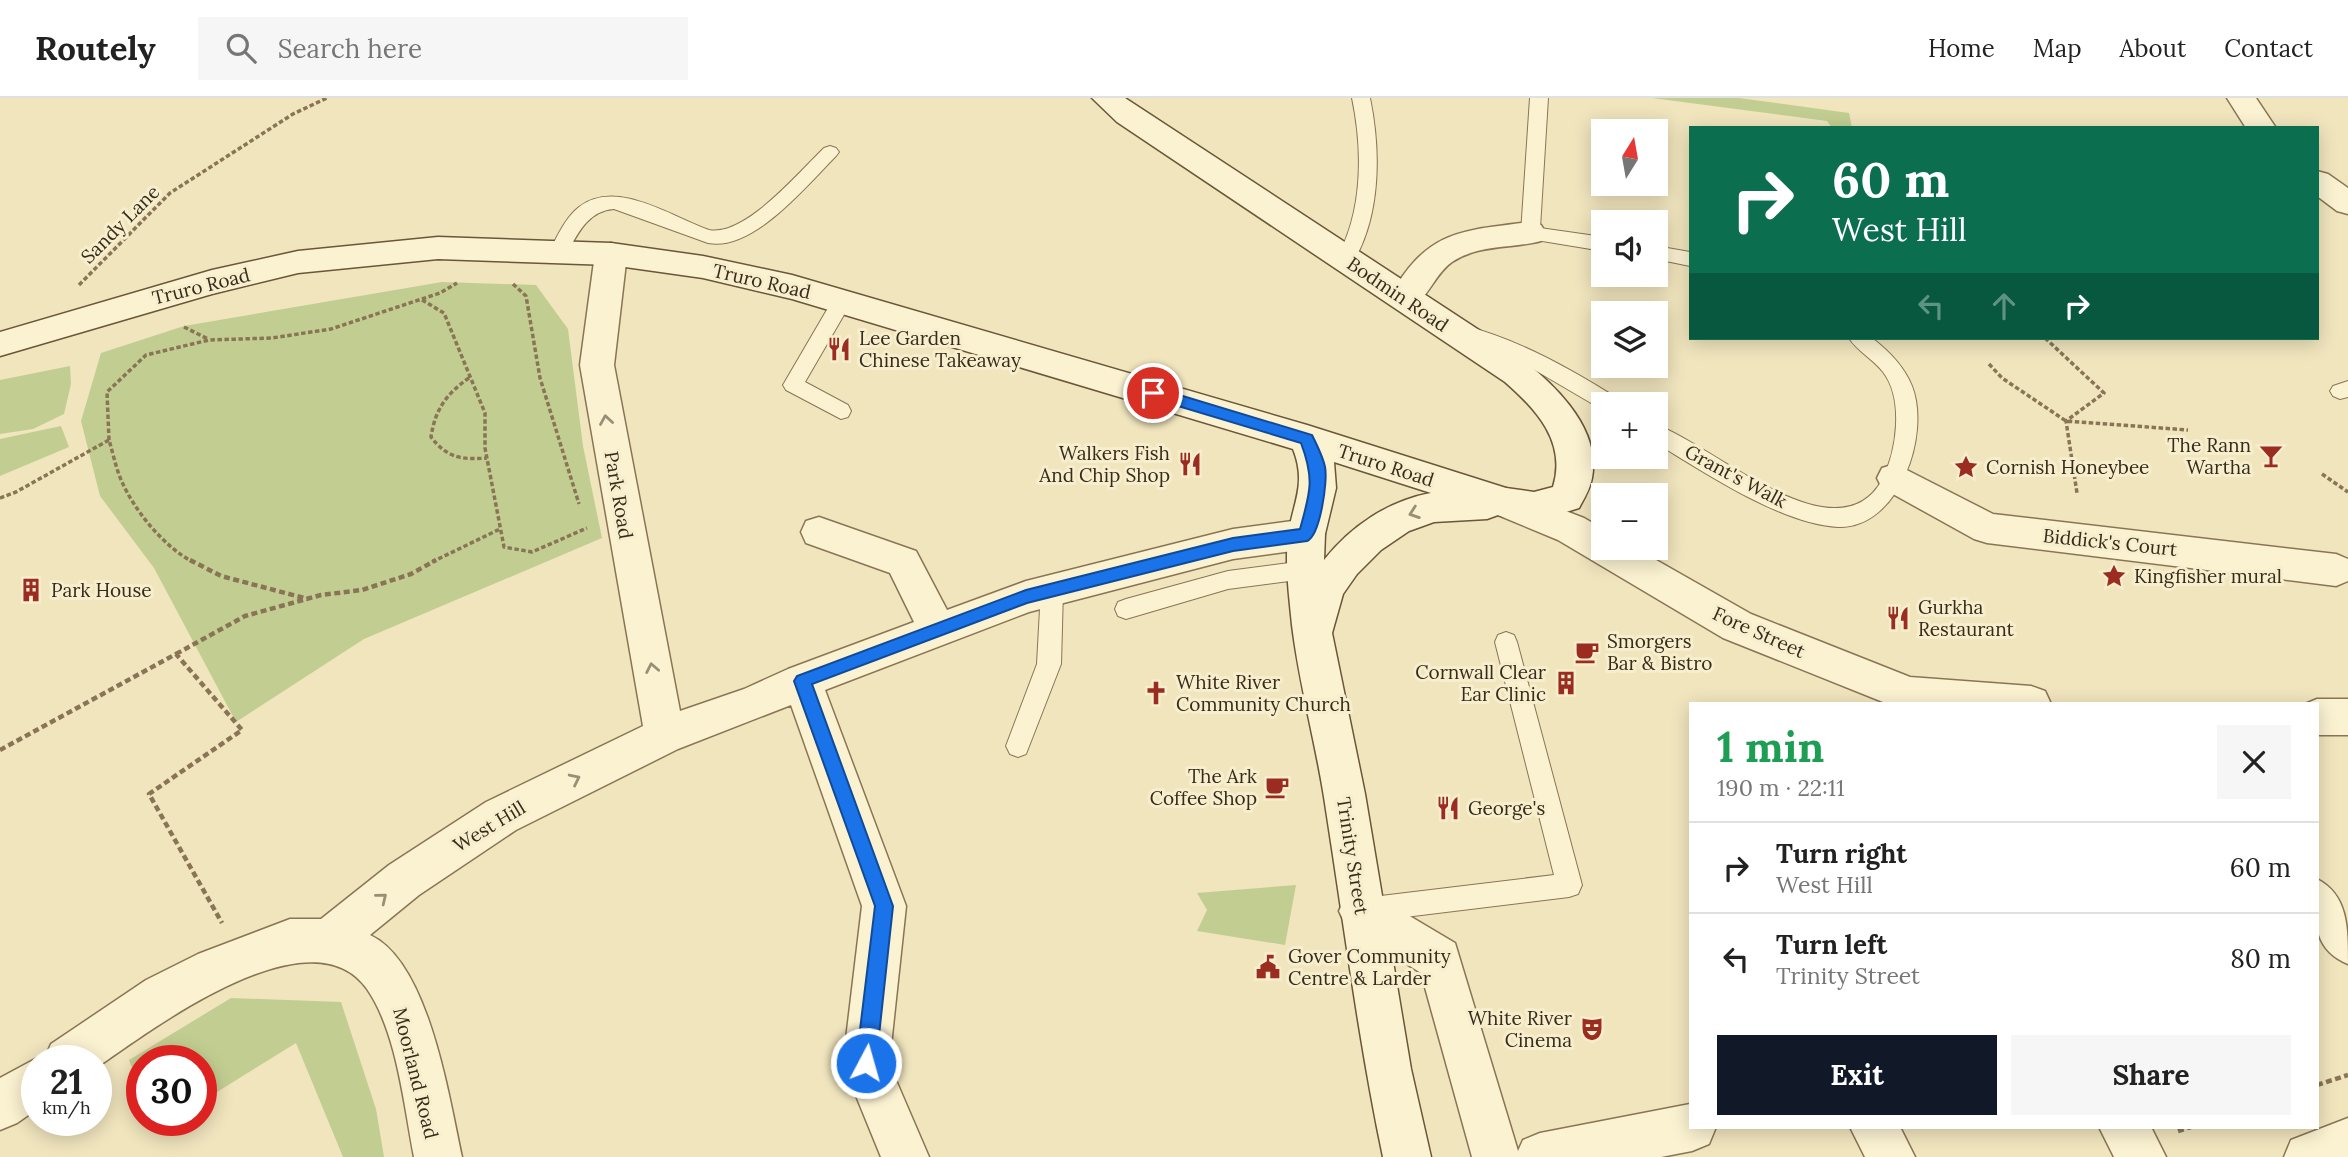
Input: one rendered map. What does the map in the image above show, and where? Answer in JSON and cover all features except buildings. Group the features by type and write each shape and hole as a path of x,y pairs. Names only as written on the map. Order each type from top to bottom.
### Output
{"street":[{"name":"Bodmin Road","path":"1107,98 1127,115 1450,328 1528,383 1559,418 1570,439 1576,474 1573,487 1566,498 1534,507 1506,503"},
{"path":"2241,98 2260,126"},
{"path":"2319,182 2348,203"},
{"path":"1405,298 1429,265 1443,252 1460,244 1530,233"},
{"name":"Truro Road","path":"0,344 152,298 298,262 438,248 611,254 703,267 842,301 1307,439 1506,503"},
{"name":"Park Road","path":"611,254 597,365 623,518 665,734"},
{"name":"Trinity Street","path":"1307,439 1318,466 1318,488 1306,552 1313,638 1344,794 1388,1069 1407,1157"},
{"name":"Biddick's Court","path":"1895,478 1987,528 2344,574"},
{"name":"Trinity Street","path":"1313,638 1325,590 1347,561 1369,539 1398,519 1426,509 1506,503"},
{"name":"Fore Street","path":"1506,503 1571,530 1737,626 1911,699 1983,702"},
{"path":"819,532 903,562 938,630"},
{"name":"West Hill","path":"329,941 404,880 501,816 665,734 756,703 802,681 1052,590 1233,544 1306,552"},
{"path":"802,681 884,906 866,1063 905,1157"},
{"path":"2319,718 2348,717"},
{"path":"2319,903 2348,942"},
{"path":"1361,911 1439,959 1496,1157"},
{"path":"89,1045 162,996 242,958 290,941 329,941"},
{"name":"Moorland Road","path":"329,941 370,958 390,983 403,1012 438,1157"},
{"path":"0,1106 21,1092"},
{"path":"1553,1156 1689,1128"},
{"path":"1875,1129 1891,1157"},
{"path":"2124,1129 2143,1157"},
{"path":"2308,1157 2348,1142"}],"lane":[{"path":"1345,259 1357,238 1365,207 1365,113 1361,98"},
{"path":"1539,98 1530,233 1591,242"},
{"path":"558,251 570,227 591,206 602,202 633,205 668,223 710,237 727,237 750,225 830,152"},
{"path":"1668,255 1689,259"},
{"path":"842,301 793,385 842,411"},
{"path":"1450,328 1494,340 1545,365 1591,393"},
{"name":"Grant's Walk","path":"1668,440 1770,497 1804,510 1838,518 1859,514 1881,497 1895,478 1906,436 1906,399 1900,381 1888,363 1860,340"},
{"path":"1126,609 1228,580 1306,552"},
{"path":"1018,746 1049,664 1052,590"},
{"path":"1361,911 1569,885 1506,642"}],"path":[{"name":"Sandy Lane","path":"75,289 170,193 293,114 327,98"},
{"path":"308,599 221,576 183,557 150,525 122,482 109,440 107,392 146,355 209,340 272,338 331,329 440,293 466,277"},
{"path":"511,282 526,296 540,378 586,528"},
{"path":"421,299 444,313 485,413 487,458 504,547 532,552 586,528 623,518"},
{"path":"2047,340 2104,393 2066,421"},
{"path":"1989,364 2002,378 2066,421 2188,430"},
{"path":"469,378 453,389 434,412 431,436 443,453 462,460 487,458"},
{"path":"2066,421 2077,493"},
{"path":"0,498 16,492 109,440"},
{"path":"2322,474 2348,492"},
{"path":"0,751 245,615 308,599 362,590 411,574 499,528"},
{"path":"176,654 242,730 149,794 242,958"},
{"path":"2319,1084 2348,1074"}],"green space":[{"path":"1652,98 1739,98 1849,113 1852,126 1831,126 1827,121"},
{"path":"442,282 536,285 568,329 583,446 602,538 364,639 236,722 154,568 100,496 81,421 101,353 184,326"},
{"path":"70,366 71,384 64,414 33,429 0,434 0,380"},
{"path":"61,426 69,447 0,476 0,439"},
{"path":"1296,885 1285,945 1197,931 1207,910 1197,893"},
{"path":"231,998 341,1002 376,1109 384,1157 343,1157 296,1043 217,1092 217,1045 154,1045"}],"place":[{"name":"Lee Garden Chinese Takeaway","path":"839,349"},
{"name":"The Rann Wartha","path":"2271,456"},
{"name":"Walkers Fish And Chip Shop","path":"1190,464"},
{"name":"Cornish Honeybee","path":"1966,467"},
{"name":"Kingfisher mural","path":"2114,576"},
{"name":"Park House","path":"31,590"},
{"name":"Gurkha Restaurant","path":"1898,618"},
{"name":"Smorgers Bar & Bistro","path":"1587,652"},
{"name":"Cornwall Clear Ear Clinic","path":"1566,683"},
{"name":"White River Community Church","path":"1156,693"},
{"name":"The Ark Coffee Shop","path":"1277,787"},
{"name":"George's","path":"1448,808"},
{"name":"Gover Community Centre & Larder","path":"1268,967"},
{"name":"White River Cinema","path":"1592,1029"}],"route":[{"path":"866,1063 884,906 802,681 1026,597 1233,544 1307,534 1318,488 1318,466 1307,439 1153,393"}]}
